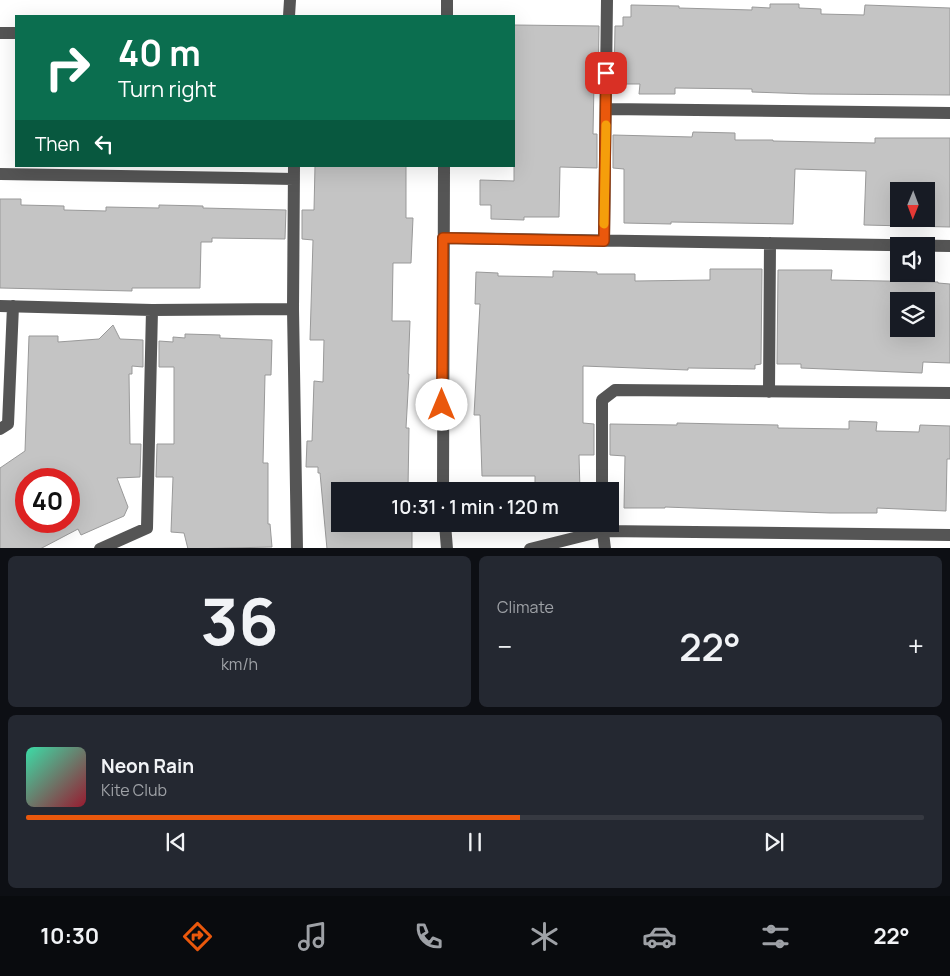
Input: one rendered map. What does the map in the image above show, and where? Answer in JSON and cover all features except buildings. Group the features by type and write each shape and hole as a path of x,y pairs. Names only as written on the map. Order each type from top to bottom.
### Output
{"street":[{"path":"289,15 290,0"},
{"path":"447,0 447,15"},
{"path":"604,241 607,0"},
{"path":"0,33 15,33"},
{"path":"606,109 950,113"},
{"path":"294,167 293,309 297,548"},
{"path":"443,482 444,167"},
{"path":"0,174 294,179"},
{"path":"443,238 950,246"},
{"path":"770,243 770,392"},
{"path":"0,429 8,424 6,306 152,310 293,309"},
{"path":"100,548 147,528 152,310"},
{"path":"602,482 602,400 615,390 950,393"},
{"path":"619,527 950,535"},
{"path":"446,532 447,548"},
{"path":"530,548 585,532"},
{"path":"603,532 605,548"}],"slow traffic":[{"path":"604,224 606,125"}],"route":[{"path":"442,405 443,238 604,241 606,73"}]}
